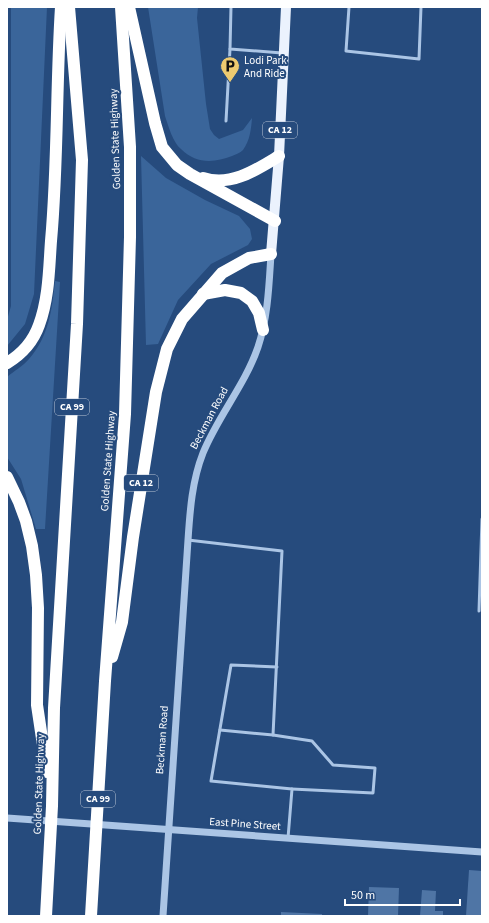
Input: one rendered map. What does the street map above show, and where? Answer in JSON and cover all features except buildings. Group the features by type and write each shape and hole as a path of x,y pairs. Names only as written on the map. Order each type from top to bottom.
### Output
{"highway":[{"path":"7,363 17,357 30,343 39,325 44,308 54,202 61,7"},
{"name":"Golden State Highway","path":"46,916 52,806 54,708 77,324 82,160 69,7"},
{"name":"Golden State Highway","path":"91,916 105,681 125,414 130,237 130,147 121,7"},
{"path":"129,7 155,123 162,147 177,165 190,174 275,221"},
{"path":"190,174 210,180 231,180 250,174 279,156"},
{"name":"CA 12","path":"105,681 122,622 133,537 156,392 167,349 182,319 222,273 249,258 272,254"},
{"path":"203,294 225,290 241,293 252,301 259,313 263,330"},
{"path":"7,477 20,502 26,521 32,546 36,575 38,608 37,705 52,806"}],"main road":[{"name":"Beckman Road","path":"272,254 279,156 286,7"}],"street":[{"name":"Beckman Road","path":"163,916 190,509 194,480 203,453 244,378 258,348 263,330 268,298 272,254"},
{"name":"East Pine Street","path":"7,818 482,852"}],"lane":[{"path":"226,120 231,7"},
{"path":"349,7 346,51 419,59 421,7"},
{"path":"230,49 284,53"},
{"path":"479,611 482,519"},
{"path":"188,540 282,551 273,735"},
{"path":"220,730 273,735 312,741 333,765 375,768 373,793 292,789 211,781 231,664 277,667"},
{"path":"288,838 292,789"}],"shaded area":[{"path":"11,7 47,7 34,294 25,324 7,346 7,320 11,306"},
{"path":"148,7 198,7 197,18 210,129 219,139 243,130 252,118 249,139 241,152 219,160 205,161 199,160 187,154 176,143 171,134 165,116"},
{"path":"141,156 166,178 205,200 239,216 250,229 252,239 248,245 211,264 178,300 158,344 146,345"},
{"path":"55,281 60,282 45,529 36,529 21,479 7,457 7,377 27,362 41,341 51,312"}],"place":[{"name":"Lodi Park And Ride","path":"230,83"}]}
